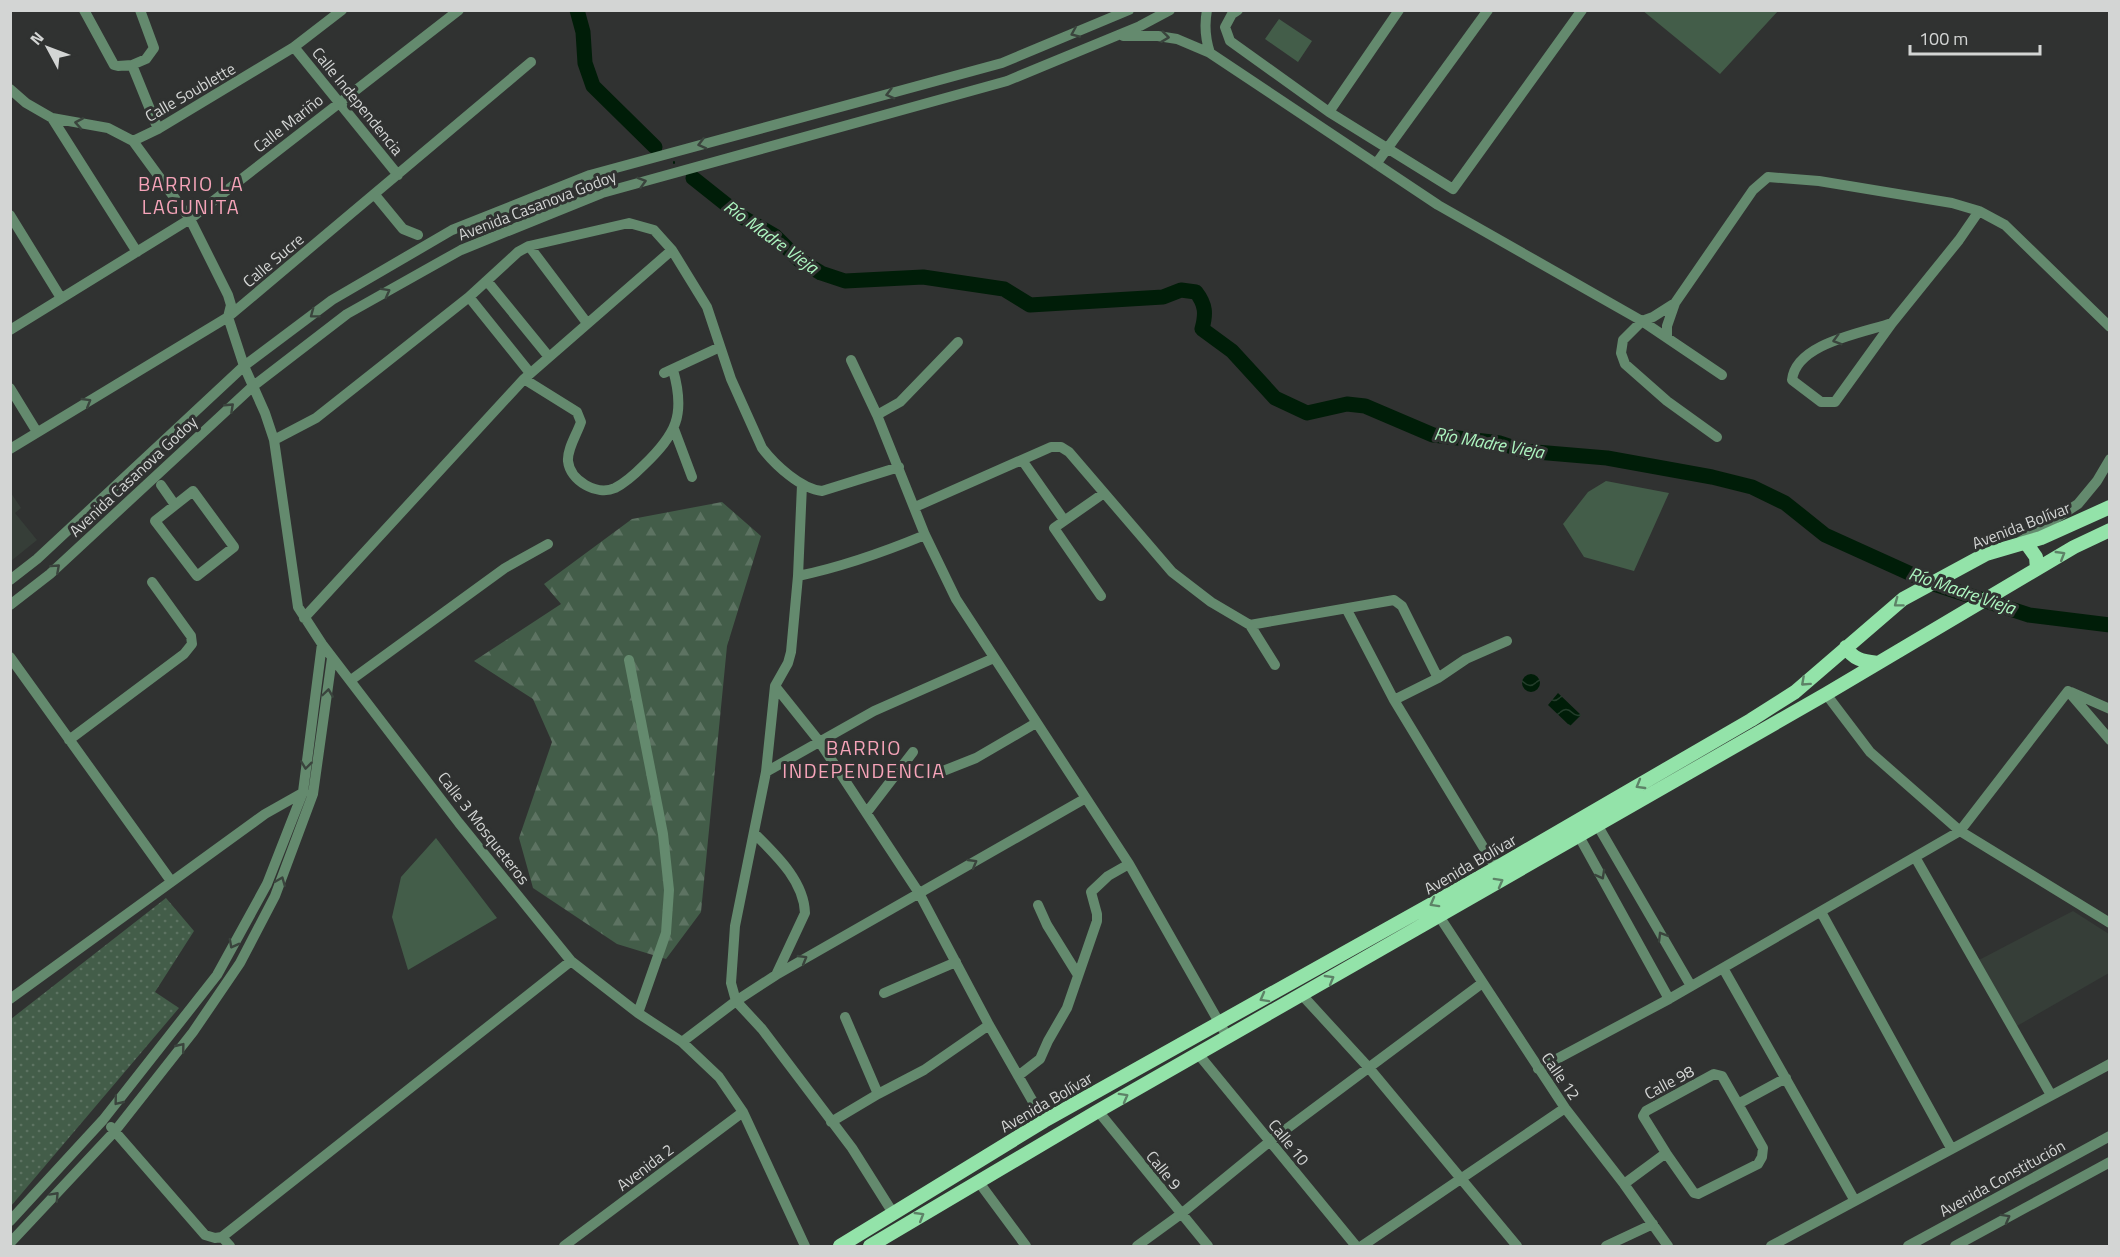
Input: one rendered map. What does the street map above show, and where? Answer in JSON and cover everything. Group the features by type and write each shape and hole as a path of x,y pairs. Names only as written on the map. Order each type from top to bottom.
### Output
{"main road":[{"name":"Avenida Bolívar","path":"840,1246 1044,1121 1496,868 1751,720 1795,692 1903,599 1986,554 2020,545 2109,507"},
{"name":"Avenida Bolívar","path":"870,1246 1098,1111 1580,837 1903,650 2074,547 2109,530"},
{"path":"2020,545 2036,557 2037,569"},
{"path":"1847,645 1852,656 1862,661 1878,663"}],"street":[{"path":"84,10 114,64 118,66 132,65 146,59 154,48 140,10"},
{"name":"Calle Soublette","path":"10,89 26,103 52,118 108,128 133,141 158,129 294,47 342,10"},
{"name":"Calle Mariño","path":"10,330 190,219 459,10"},
{"name":"Avenida Casanova Godoy","path":"10,580 37,559 244,366 332,300 452,230 590,175 1002,63 1129,10"},
{"name":"Avenida Casanova Godoy","path":"10,605 50,574 252,387 347,314 461,250 602,193 1007,81 1118,35 1170,10"},
{"path":"1207,10 1205,30 1210,53"},
{"path":"1238,10 1232,14 1225,27 1230,41 1329,112 1453,189 1582,10"},
{"path":"1329,112 1399,10"},
{"path":"1376,164 1488,10"},
{"path":"1118,35 1177,39 1210,53 1471,225 1642,321 1722,375"},
{"name":"Calle Independencia","path":"294,47 398,175"},
{"name":"Calle Sucre","path":"10,448 228,317 531,62"},
{"path":"132,65 158,129"},
{"path":"52,118 137,252"},
{"name":"Calle 3 Mosqueteros","path":"133,141 190,219 228,295 231,305 228,317 244,366 265,412 274,440 298,607 304,618 459,823 571,961 638,1013 682,1042 719,1077 743,1112 805,1246"},
{"path":"1667,338 1667,326 1675,303 1753,190 1768,177 1819,181 1952,203 1979,211 2005,225 2109,327"},
{"path":"375,195 403,229 418,235"},
{"path":"1893,323 1825,344 1808,354 1793,370 1792,380 1821,402 1835,402 1979,211"},
{"path":"10,215 62,298"},
{"path":"274,440 316,418 469,297 518,252 529,246 629,223 654,230 672,250 707,307 731,379 768,457 802,485 811,490 822,491 899,467"},
{"path":"529,246 587,323"},
{"path":"304,618 527,376 672,250"},
{"path":"487,280 549,357"},
{"path":"469,297 527,376 577,412 581,422 568,453 568,463 577,479 601,490 614,489 621,484 660,450 671,437 678,396 669,372 720,347"},
{"path":"1675,303 1642,321 1623,340 1621,353 1625,364 1667,401 1717,437"},
{"path":"877,415 900,402 950,353 958,342"},
{"path":"851,360 899,467 925,535 956,599 1129,864 1228,1038"},
{"path":"10,388 37,432"},
{"path":"674,429 692,477"},
{"path":"915,507 1051,447 1061,447 1069,452 1172,572 1211,602 1250,625 1275,665"},
{"path":"2020,545 2078,504 2097,481 2109,459"},
{"path":"1022,460 1064,520"},
{"path":"802,485 798,576 791,652 788,663 775,686 766,771 735,926 731,983 736,1001 762,1029 852,1149 893,1213"},
{"path":"163,488 175,504"},
{"path":"193,491 234,547 197,576 155,521 175,504 193,491"},
{"path":"1101,596 1054,531 1054,526 1104,493"},
{"path":"798,576 825,571 925,535"},
{"path":"351,680 505,568 548,544"},
{"path":"69,740 184,654 192,644 191,636 152,582"},
{"path":"1250,625 1347,610 1394,600 1399,602 1438,678"},
{"path":"1347,610 1394,700 1496,868"},
{"path":"1394,700 1438,678 1466,659 1507,641"},
{"path":"10,1221 103,1120 217,975 267,884 308,793 322,644"},
{"path":"10,657 171,881"},
{"path":"14,1240 115,1131 193,1032 240,963 275,896 292,853 308,793 332,658"},
{"path":"766,771 874,711 994,658"},
{"path":"629,660 661,825 669,890 666,933 638,1013"},
{"path":"775,686 819,741 920,893 1044,1121"},
{"path":"2068,691 2109,709"},
{"path":"2068,691 2109,740"},
{"path":"1538,1069 1669,999 1960,831 2068,691"},
{"path":"1826,694 1870,752 1960,831 2109,923"},
{"path":"943,771 976,758 1036,723"},
{"path":"867,812 913,752"},
{"path":"10,999 266,814 308,793"},
{"path":"682,1042 736,1001 776,975 1086,798"},
{"path":"1591,813 1691,986"},
{"path":"1572,824 1669,999"},
{"path":"755,834 778,857 801,891 805,902 805,913 776,975"},
{"path":"1915,857 2051,1095"},
{"path":"1018,1076 1041,1059 1048,1041 1067,1008 1097,921 1091,892 1108,876 1129,864"},
{"path":"1038,905 1047,925 1078,975"},
{"path":"1821,912 1952,1148"},
{"name":"Calle 12","path":"1439,916 1481,984 1565,1108 1624,1184 1668,1246"},
{"path":"103,1120 206,1235 215,1238 222,1237 571,961"},
{"path":"884,993 956,962"},
{"path":"1723,968 1855,1201"},
{"path":"1137,1246 1181,1214 1269,1142 1481,984"},
{"path":"1302,995 1369,1068 1517,1246"},
{"path":"845,1017 878,1094"},
{"path":"831,1122 924,1070 990,1025"},
{"name":"Calle 10","path":"1199,1055 1356,1246"},
{"path":"1771,1246 2109,1064"},
{"name":"Calle 98","path":"1714,1074 1722,1076 1763,1148 1758,1164 1698,1194 1694,1193 1666,1153 1643,1116 1646,1111 1714,1074"},
{"path":"1738,1104 1786,1078"},
{"path":"1362,1246 1565,1108"},
{"name":"Calle 9","path":"1098,1111 1208,1246"},
{"name":"Avenida 2","path":"564,1246 743,1112"},
{"name":"Avenida Constitución","path":"1908,1246 2109,1136"},
{"path":"1624,1184 1666,1153"},
{"path":"1955,1246 2109,1162"},
{"path":"978,1181 1026,1246"},
{"path":"1606,1246 1653,1224"},
{"path":"222,1237 230,1246"}],"shaded area":[{"path":"11,493 21,508 15,513 37,540 11,561"},
{"path":"2073,911 2109,934 2109,973 2017,1026 1979,960"}],"green space":[{"path":"1642,10 1778,10 1778,11 1720,74"},
{"path":"1279,19 1312,41 1298,62 1265,39"},
{"path":"1606,481 1669,493 1634,571 1584,557 1563,524 1588,492"},
{"path":"722,502 761,536 727,646 701,912 666,959 617,944 533,888 519,838 552,742 533,699 474,661 561,604 544,584 632,519"},
{"path":"436,838 497,918 408,970 392,917 401,877"},
{"path":"166,898 194,931 155,992 179,1008 11,1206 11,1019"}],"water":[{"path":"1531,674 1537,677 1540,683 1537,689 1531,692 1525,689 1522,683 1525,677"},
{"path":"1558,693 1581,715 1570,726 1548,705"}],"waterway":[{"name":"Río Madre Vieja","path":"577,10 583,32 585,63 593,86 655,147"},
{"name":"Río Madre Vieja","path":"693,178 742,217 775,236 798,259 821,273 845,281 923,277 1004,289 1030,305 1163,297 1181,290 1196,292 1202,301 1204,310 1202,329 1232,351 1275,398 1307,413 1347,404 1365,406 1433,435 1500,443 1524,451 1607,458 1712,477 1752,487 1785,503 1825,535 1931,583 2029,615 2110,625"}],"district":[{"name":"BARRIO LA LAGUNITA","path":"191,196"},
{"name":"BARRIO INDEPENDENCIA","path":"864,760"}]}
